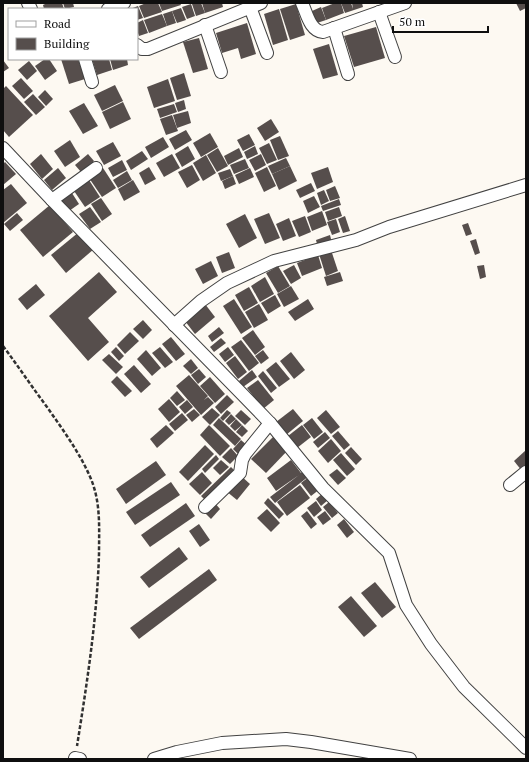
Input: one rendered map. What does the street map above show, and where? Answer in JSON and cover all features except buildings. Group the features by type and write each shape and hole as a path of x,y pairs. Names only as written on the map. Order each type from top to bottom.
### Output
{"street":[{"path":"302,3 311,24 318,32 323,32 405,3"},
{"path":"138,46 142,49 148,49 254,5 267,53"},
{"path":"379,12 395,57"},
{"path":"205,26 221,72"},
{"path":"334,28 348,74"},
{"path":"85,60 92,82"},
{"path":"3,148 270,423 323,488 389,553 406,604 442,659 470,693 526,748"},
{"path":"52,200 96,168"},
{"path":"174,325 196,305 227,283 274,261 356,240 389,228 526,185"},
{"path":"205,507 240,472 242,460 245,454 270,423"},
{"path":"510,485 526,472"},
{"path":"154,759 177,752 222,743 280,739 311,742 410,759"}],"path":[{"path":"3,346 67,435 89,475 97,500 99,529 98,578 78,758"}]}
